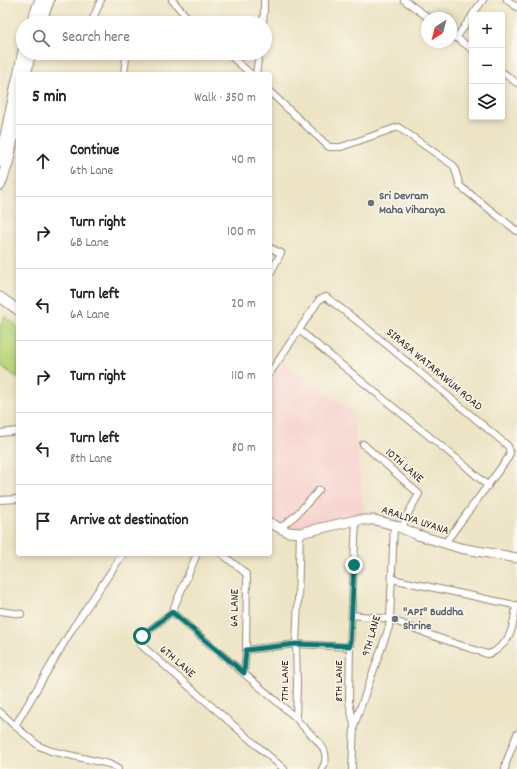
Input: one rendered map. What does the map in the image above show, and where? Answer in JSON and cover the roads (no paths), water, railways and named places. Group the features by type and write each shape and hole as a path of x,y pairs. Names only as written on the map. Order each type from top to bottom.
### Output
{"main road":[{"path":"34,16 40,0"},
{"path":"43,16 49,0"},
{"path":"19,72 21,60"},
{"path":"26,72 29,60"},
{"path":"0,160 16,84"},
{"path":"0,185 8,162 16,122"}],"street":[{"path":"95,16 101,0"},
{"path":"172,0 186,16"},
{"path":"264,0 264,16"},
{"path":"404,0 421,12"},
{"path":"474,12 483,0"},
{"path":"507,0 517,7"},
{"path":"457,32 469,18"},
{"path":"457,38 471,48"},
{"path":"124,72 126,60"},
{"path":"235,60 248,72"},
{"path":"256,72 258,60"},
{"path":"505,74 517,83"},
{"path":"272,94 329,147 342,147 398,127 454,166 460,186 517,231"},
{"path":"272,249 281,253 272,270"},
{"name":"SIRASA WATARAWUM ROAD","path":"272,370 319,300 326,297 369,330 508,446 510,453 508,458 445,543"},
{"path":"0,298 16,309"},
{"path":"298,330 462,463 488,486"},
{"path":"0,433 16,431"},
{"name":"10TH LANE","path":"363,444 419,494 406,517 398,527"},
{"path":"280,528 295,516 319,490"},
{"path":"0,500 16,499"},
{"name":"ARALIYA UYANA","path":"272,524 288,532 300,533 356,520 375,520 460,548 517,558"},
{"name":"8TH LANE","path":"352,769 354,725 349,702 356,520"},
{"name":"9TH LANE","path":"354,725 389,628 392,579 398,527"},
{"name":"7TH LANE","path":"300,533 296,644 296,718 324,749 327,757 322,769"},
{"path":"15,726 74,626 122,556"},
{"name":"6TH LANE","path":"196,556 172,612 139,640 141,644 284,769"},
{"name":"6A LANE","path":"224,556 243,571 247,577 246,650 244,673"},
{"path":"352,615 390,620 487,654 494,653 506,642 512,631 517,606 392,579"},
{"path":"0,611 21,614"},
{"path":"172,612 296,718"},
{"path":"246,650 296,644 350,646"},
{"path":"0,712 40,746 109,764 118,769"},
{"path":"505,769 517,734"}],"place":[{"name":"Sri Devram Maha Viharaya","path":"371,203"},
{"name":"\"API\" Buddha Shrine","path":"395,619"}]}
